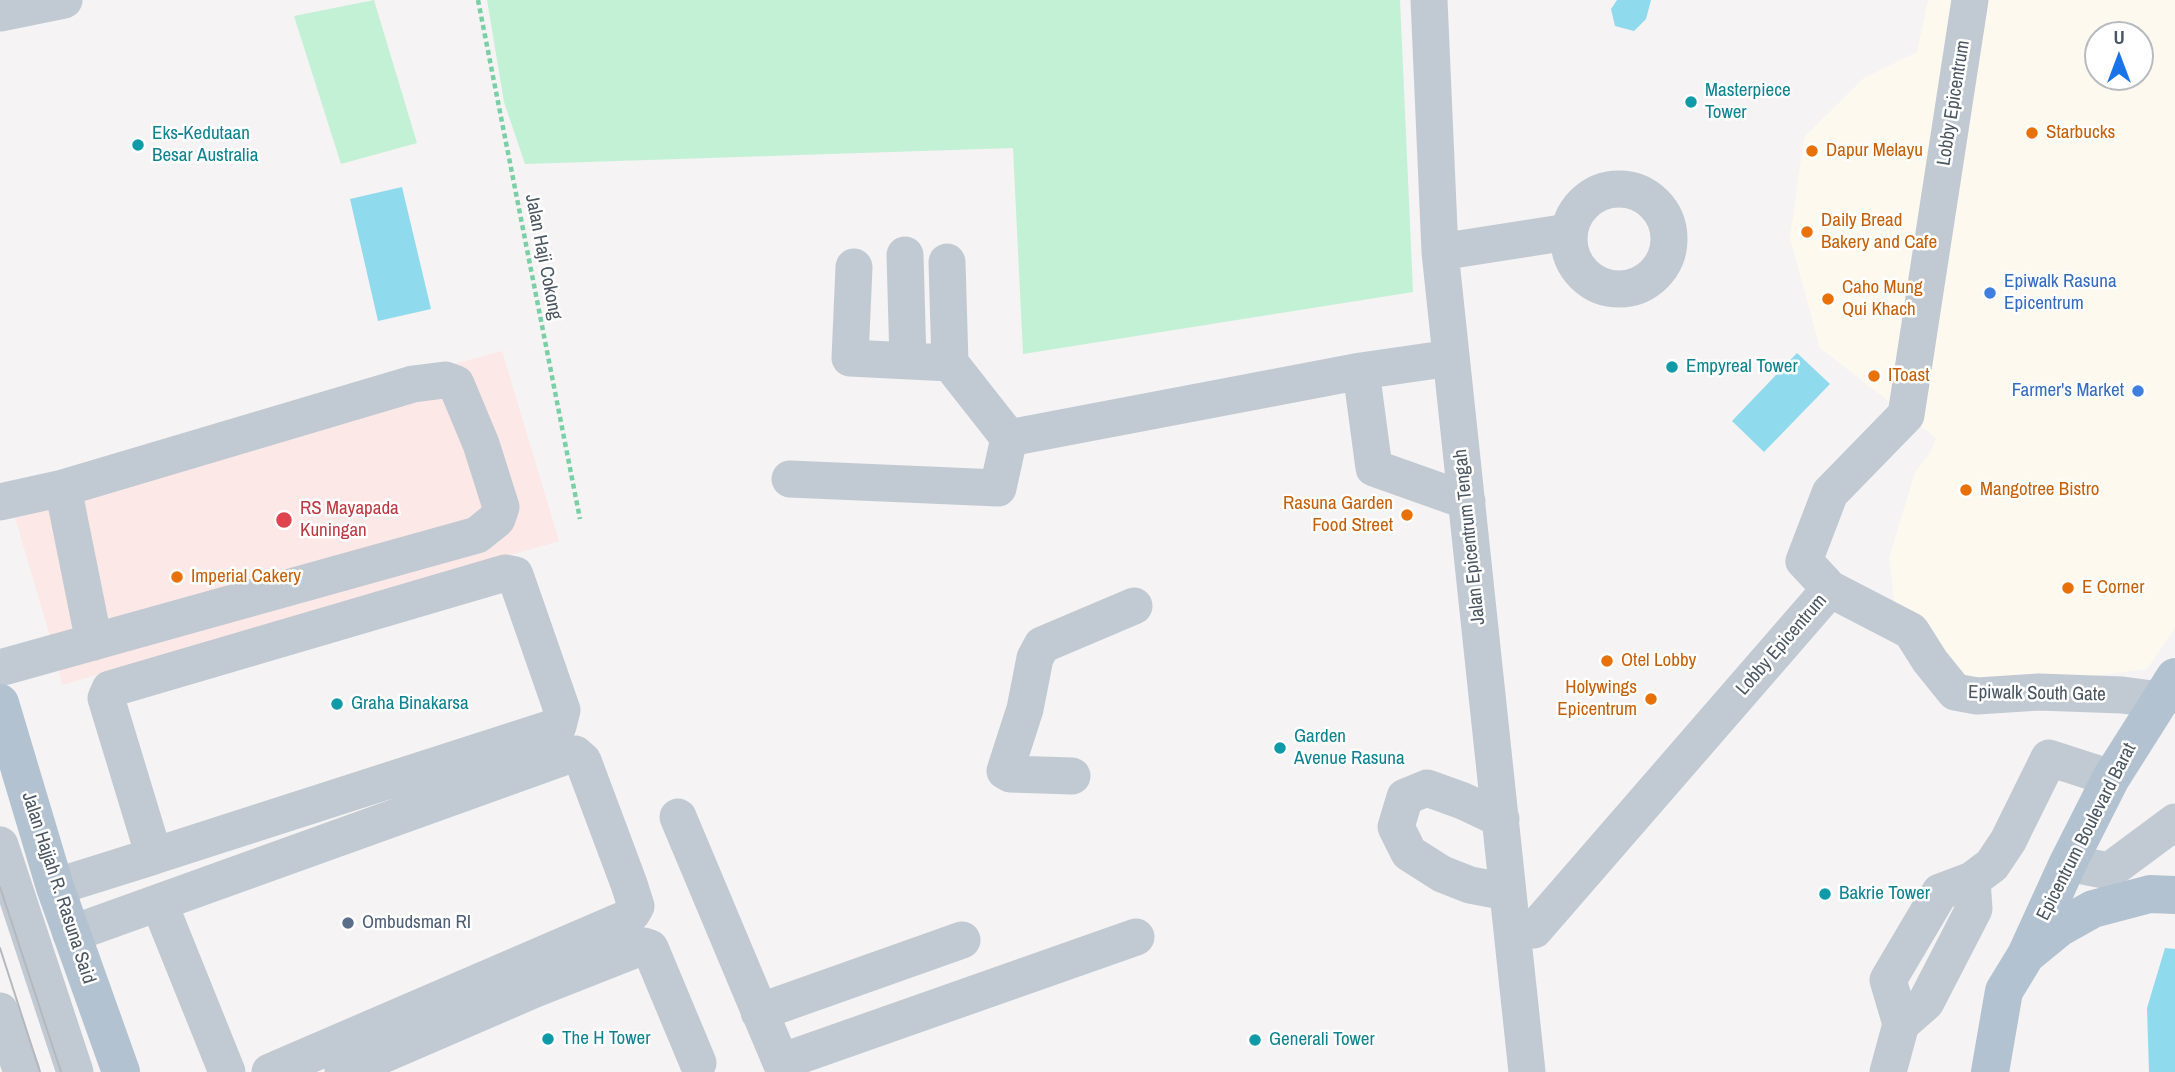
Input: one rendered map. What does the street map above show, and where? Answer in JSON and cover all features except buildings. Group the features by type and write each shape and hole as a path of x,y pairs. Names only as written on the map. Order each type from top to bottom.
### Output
{"main road":[{"name":"Epicentrum Boulevard Barat","path":"2026,955 2111,778 2168,688"},
{"name":"Jalan Hajjah R. Rasuna Said","path":"0,703 55,887 121,1072"},
{"path":"1990,1072 2004,991 2026,955 2059,928 2093,909 2150,894 2175,895"}],"street":[{"path":"0,13 64,0"},
{"name":"Jalan Epicentrum Tengah","path":"1430,0 1440,252 1527,1072"},
{"name":"Lobby Epicentrum","path":"1534,930 1830,589 1804,561 1830,493 1906,415 1970,0"},
{"path":"1440,252 1568,232"},
{"path":"905,255 908,361"},
{"path":"947,262 950,363 1009,438"},
{"path":"854,267 850,358 950,363"},
{"path":"1009,438 1361,371 1451,358"},
{"path":"1361,371 1374,468 1467,501"},
{"path":"0,502 63,488 413,384 446,380 456,384 481,444 501,511 497,519 477,536 0,668"},
{"path":"790,479 998,488 1009,438"},
{"path":"63,488 94,642"},
{"path":"55,887 153,856 558,726 562,710 515,575 505,573 110,689 106,698 153,856"},
{"name":"Epiwalk South Gate","path":"1830,589 1911,631 1930,661 1955,692 1977,696 2039,692 2108,695 2168,688"},
{"path":"1072,776 1010,774 1005,771 1025,709 1035,658 1042,645 1134,606"},
{"path":"71,934 569,755 575,754 583,761 629,884 636,906 632,913 625,919 270,1072"},
{"path":"1888,1072 1901,1024 1926,1002 1974,909 1972,880 1992,865 2008,841 2049,758 2111,778"},
{"path":"1501,819 1427,788 1405,797 1396,827 1409,853 1442,874 1470,885 1507,892"},
{"path":"678,817 783,1067 1136,937"},
{"path":"2068,863 2109,872 2175,821"},
{"path":"0,845 75,1072"},
{"path":"159,903 227,1072"},
{"path":"759,1012 962,940"},
{"path":"343,1072 535,989 644,946 650,948 698,1063"},
{"path":"0,1011 22,1072"}],"path":[{"name":"Jalan Haji Cokong","path":"478,0 580,519"}],"shaded area":[{"name":"Epiwalk Rasuna Epicentrum","path":"1928,0 2175,0 2175,628 2147,669 1976,691 1895,607 1889,558 1915,472 1930,453 1936,438 1820,348 1790,238 1804,137 1864,78 1917,52"},
{"name":"RS Mayapada Kuningan","path":"502,351 559,541 62,685 6,487"}],"green space":[{"path":"374,0 417,143 341,164 294,16"},
{"path":"487,0 1400,0 1413,292 1023,354 1013,148 525,164 504,102"}],"water":[{"path":"1617,0 1651,0 1646,19 1634,31 1615,26 1611,9"},
{"path":"402,187 431,309 378,321 350,199"},
{"path":"1797,353 1830,384 1764,452 1732,421"},
{"path":"2165,948 2175,949 2175,1072 2149,1072 2147,1008"}],"tram line":[{"path":"0,887 61,1072"},
{"path":"0,948 40,1072"}],"place":[{"name":"Masterpiece Tower","path":"1691,102"},
{"name":"Starbucks","path":"2032,133"},
{"name":"Eks-Kedutaan Besar Australia","path":"138,145"},
{"name":"Dapur Melayu","path":"1812,151"},
{"name":"Daily Bread Bakery and Cafe","path":"1807,232"},
{"name":"Epiwalk Rasuna Epicentrum","path":"1990,293"},
{"name":"Caho Mung Qui Khach","path":"1828,299"},
{"name":"Empyreal Tower","path":"1672,367"},
{"name":"IToast","path":"1874,376"},
{"name":"Farmer's Market","path":"2138,391"},
{"name":"Mangotree Bistro","path":"1966,490"},
{"name":"Rasuna Garden Food Street","path":"1407,515"},
{"name":"RS Mayapada Kuningan","path":"284,520"},
{"name":"Imperial Cakery","path":"177,577"},
{"name":"E Corner","path":"2068,588"},
{"name":"Otel Lobby","path":"1607,661"},
{"name":"Holywings Epicentrum","path":"1651,699"},
{"name":"Graha Binakarsa","path":"337,704"},
{"name":"Garden Avenue Rasuna","path":"1280,748"},
{"name":"Bakrie Tower","path":"1825,894"},
{"name":"Ombudsman RI","path":"348,923"},
{"name":"The H Tower","path":"548,1039"},
{"name":"Generali Tower","path":"1255,1040"}]}
